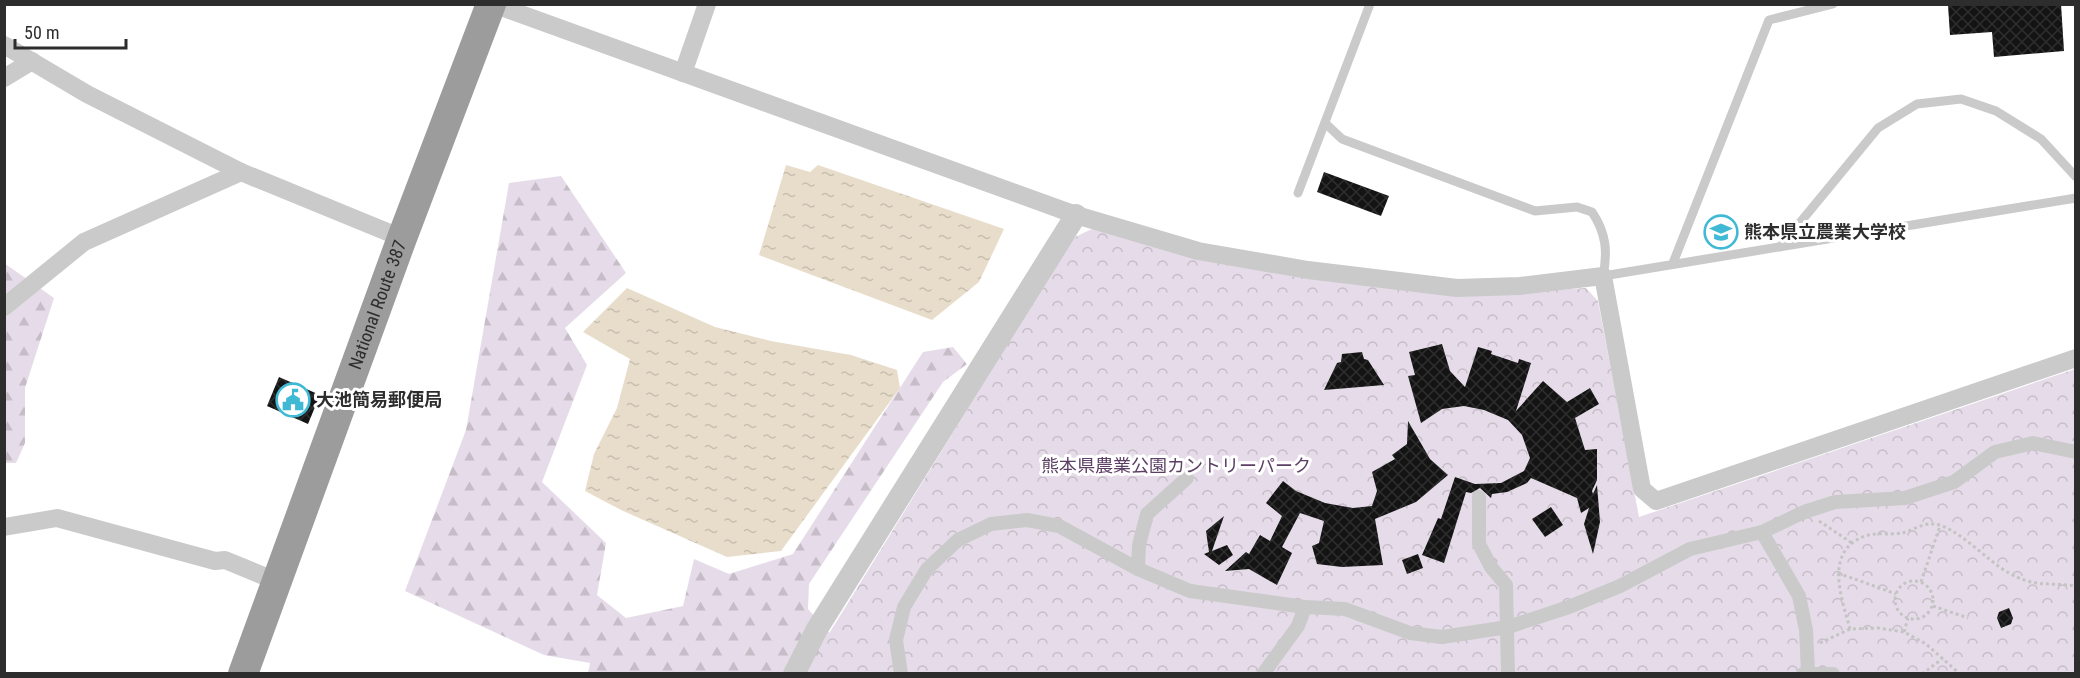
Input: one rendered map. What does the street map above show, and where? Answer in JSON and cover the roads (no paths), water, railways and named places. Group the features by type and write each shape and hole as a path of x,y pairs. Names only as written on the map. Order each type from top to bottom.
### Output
{"highway":[{"name":"National Route 387","path":"243,674 402,238 492,4"}],"street":[{"path":"492,4 1076,215 1198,251 1308,270 1457,288 1520,286 1603,276 1642,489 1656,501 2076,358"},
{"path":"683,73 707,4"},
{"path":"4,45 87,94 241,172 402,238"},
{"path":"4,78 32,61"},
{"path":"4,307 84,242 241,172"},
{"path":"794,674 817,629 1076,215"},
{"path":"901,674 896,640 903,607 927,569 958,540 991,524 1027,520 1059,526 1138,569 1190,591 1305,607 1345,609 1410,633 1442,638 1508,627 1620,586 1690,549 1762,532 1804,512 1835,502 1905,498 1954,482 1995,452 2033,443 2076,452"},
{"path":"1138,569 1139,545 1147,514 1187,478"},
{"path":"1479,497 1479,544 1491,567 1506,585 1508,674"},
{"path":"4,527 57,518 215,561 225,561 276,580"},
{"path":"1762,532 1799,596 1807,649 1806,673 1833,674"},
{"path":"1263,674 1298,626 1305,607"}],"lane":[{"path":"1299,193 1370,4"},
{"path":"1673,263 1769,20 1833,4"},
{"path":"1780,247 1878,128 1917,104 1961,99 1996,111 2041,139 2076,177"},
{"path":"1325,123 1342,139 1535,211 1577,207 1592,212 1605,237 1607,258 1603,276 2076,198"}],"water":[{"path":"786,165 810,172 818,165 1004,229 979,282 932,320 759,255"},
{"path":"627,288 715,327 771,341 851,355 897,370 900,388 781,551 727,557 621,510 585,491 594,454 617,408 630,359 583,332"}],"place":[{"name":"熊本県立農業大学校","path":"1721,232"},
{"name":"大池簡易郵便局","path":"293,400"}],"park label":[{"name":"熊本県農業公園カントリーパーク","path":"1176,466"}]}
